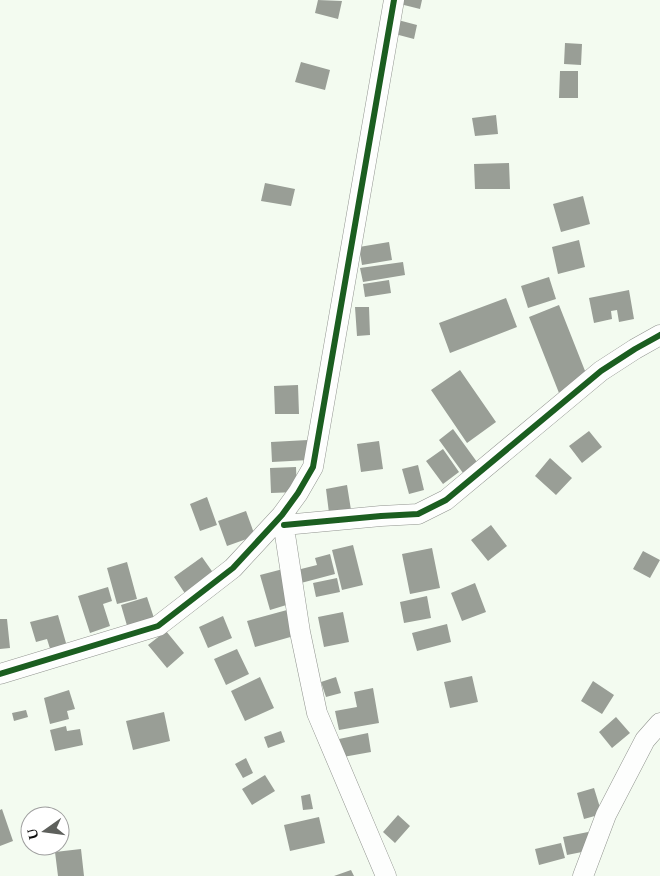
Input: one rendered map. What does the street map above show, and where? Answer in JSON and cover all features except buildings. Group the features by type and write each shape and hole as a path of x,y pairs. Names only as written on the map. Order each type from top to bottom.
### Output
{"street":[{"path":"0,674 158,626 233,568 283,520 313,467 394,0"},
{"path":"283,520 418,514 446,500 601,371 660,335"},
{"path":"283,520 300,632 317,713 386,876"},
{"path":"583,876 606,815 645,740 660,723"}],"cycle path":[{"path":"0,674 158,626 233,568 282,515 298,493 313,467 394,0"},
{"path":"284,525 418,514 446,500 601,371 660,335"}]}
